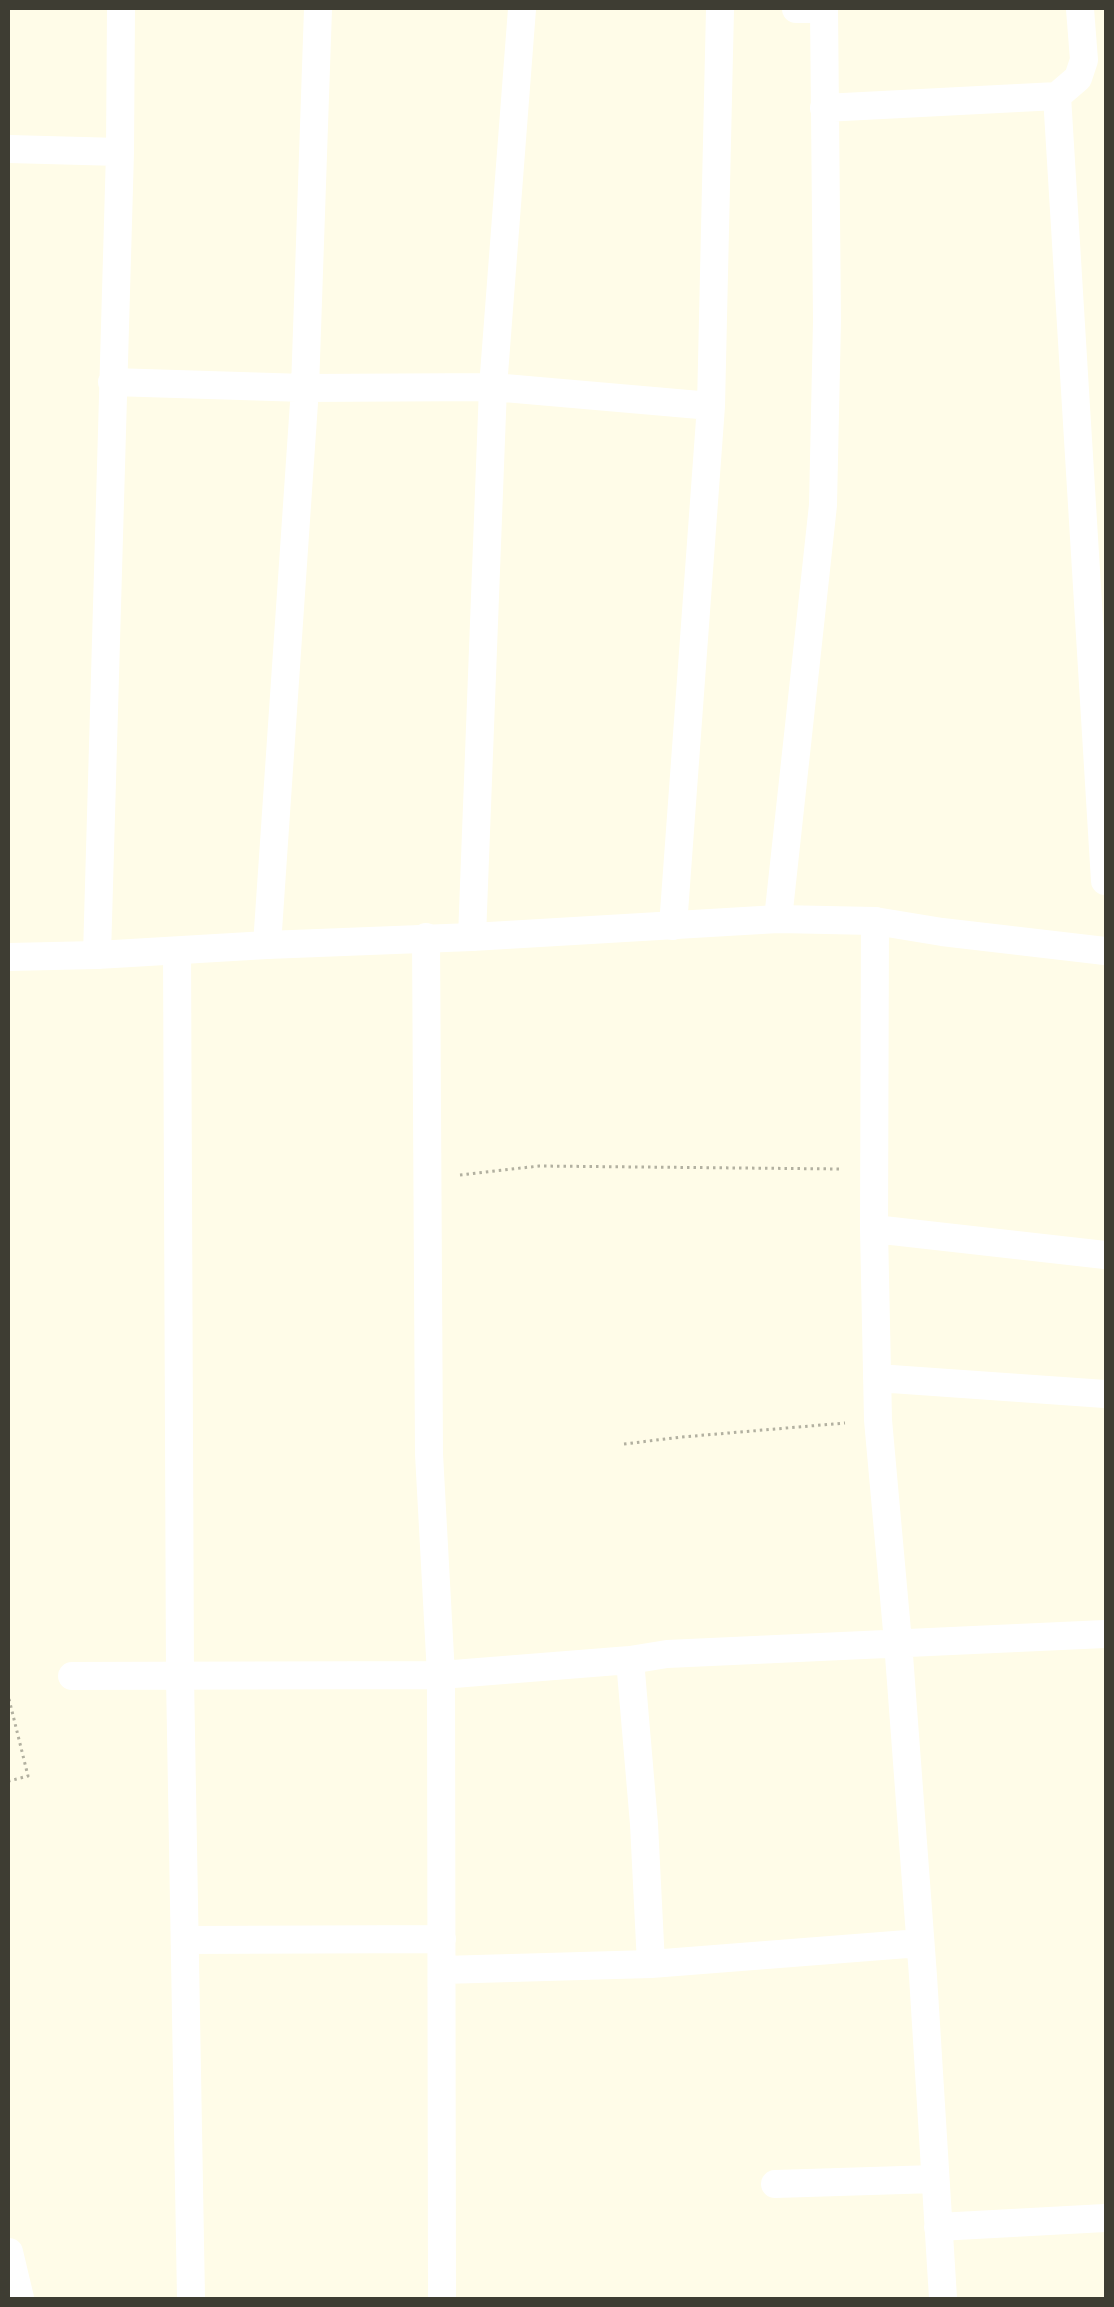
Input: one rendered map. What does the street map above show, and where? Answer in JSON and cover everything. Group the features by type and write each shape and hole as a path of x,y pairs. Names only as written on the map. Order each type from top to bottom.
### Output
{"main road":[{"path":"97,955 120,152 121,9"},
{"path":"267,945 305,388 318,9"},
{"path":"472,937 493,387 522,9"},
{"path":"673,926 711,406 720,9"},
{"path":"778,919 823,504 827,321 824,9 796,9"},
{"path":"824,108 1057,96 1078,78 1084,60 1080,9"},
{"path":"1057,96 1095,553 1105,881"},
{"path":"9,149 120,152"},
{"path":"112,382 305,388 493,387 711,406"},
{"path":"9,957 97,955 426,937 472,937 778,919 875,921 942,932 1105,950"},
{"path":"875,921 874,1229 878,1420 898,1642 943,2298"},
{"path":"426,937 429,1454 441,1675 442,2298"},
{"path":"177,951 180,1676 191,2298"},
{"path":"874,1229 1105,1255"},
{"path":"877,1378 1105,1394"},
{"path":"72,1676 441,1675 630,1660 667,1654 1105,1634"},
{"path":"630,1660 644,1824 651,1964"},
{"path":"185,1940 442,1939"},
{"path":"442,1970 651,1964 920,1943"},
{"path":"775,2184 935,2178"},
{"path":"938,2227 1105,2218"},
{"path":"9,2252 20,2298"}],"path":[{"path":"427,1178 539,1166 874,1170"},
{"path":"624,1444 682,1436 878,1420"},
{"path":"9,1699 28,1776 9,1781"}]}
